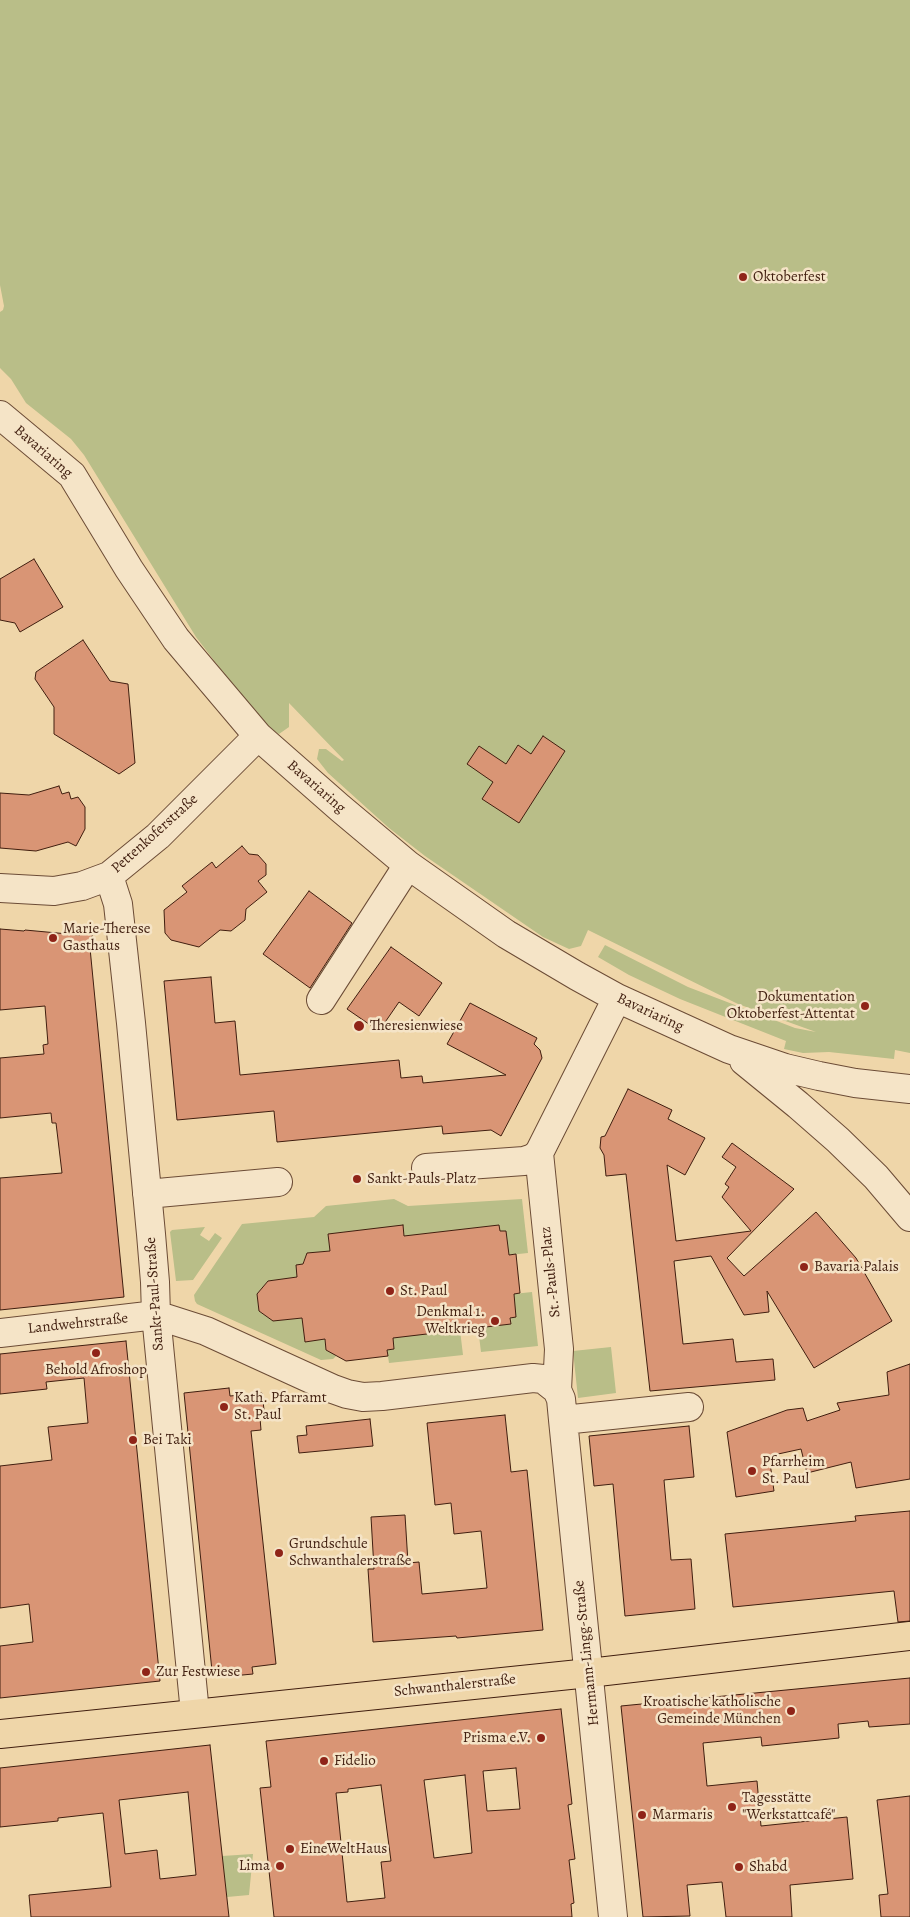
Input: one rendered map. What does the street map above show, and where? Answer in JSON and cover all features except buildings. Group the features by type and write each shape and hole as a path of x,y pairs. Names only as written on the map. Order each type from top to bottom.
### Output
{"main road":[{"name":"Schwanthalerstraße","path":"0,1734 589,1673 910,1636"}],"street":[{"name":"Bavariaring","path":"0,415 72,475 129,569 176,639 258,736 408,865 506,934 578,976 617,998 729,1049 785,1068 819,1076 855,1083 910,1089"},
{"name":"Pettenkoferstraße","path":"0,888 54,890 82,886 109,876 158,836 258,736"},
{"path":"321,1000 408,865"},
{"name":"Sankt-Paul-Straße","path":"109,876 118,904 195,1713"},
{"path":"426,1168 524,1162 539,1153 617,998"},
{"name":"Bavariaring","path":"729,1049 844,1145 876,1177 910,1218"},
{"name":"St.-Pauls-Platz","path":"539,1153 559,1349 558,1390"},
{"path":"147,1194 278,1182"},
{"path":"156,1315 206,1331 347,1394 372,1397 534,1378 543,1379 558,1390"},
{"name":"Landwehrstraße","path":"0,1333 156,1315"},
{"name":"Hermann-Lingg-Straße","path":"558,1390 561,1399 613,1917"},
{"path":"563,1420 689,1407"}],"green space":[{"path":"0,0 910,0 910,1053 895,1050 894,1059 829,1052 803,1053 784,1049 786,1041 680,999 629,975 598,957 605,945 688,987 795,1028 816,1032 738,1004 588,930 581,946 569,949 543,937 425,856 389,828 328,773 317,759 319,749 326,749 342,761 344,760 289,703 289,727 279,734 268,727 245,701 196,637 84,455 71,439 26,403 11,379 0,368 0,312 4,306 0,285"},
{"path":"394,1199 408,1206 522,1199 528,1253 509,1255 506,1231 500,1231 499,1225 422,1234 405,1242 380,1228 328,1234 330,1251 307,1253 297,1277 268,1281 257,1294 259,1311 273,1321 302,1318 305,1342 325,1339 326,1351 335,1350 336,1356 333,1359 321,1360 197,1304 195,1301 194,1295 242,1224 314,1217 326,1206"},
{"path":"205,1227 200,1235 209,1241 215,1233 222,1238 193,1280 176,1281 170,1232 172,1230"},
{"path":"532,1292 538,1346 481,1352 478,1328 511,1324 513,1294"},
{"path":"460,1330 463,1355 389,1363 387,1350 394,1349 392,1332"},
{"path":"611,1347 616,1393 578,1398 573,1351"},
{"path":"253,1854 249,1895 227,1897 222,1856"}],"place":[{"name":"Oktoberfest","path":"743,277"},
{"name":"Marie-Therese Gasthaus","path":"53,938"},
{"name":"Dokumentation Oktoberfest-Attentat","path":"865,1006"},
{"name":"Theresienwiese","path":"359,1026"},
{"name":"Sankt-Pauls-Platz","path":"357,1179"},
{"name":"Bavaria Palais","path":"804,1267"},
{"name":"St. Paul","path":"390,1291"},
{"name":"Denkmal 1. Weltkrieg","path":"495,1321"},
{"name":"Behold Afroshop","path":"96,1353"},
{"name":"Kath. Pfarramt St. Paul","path":"224,1407"},
{"name":"Bei Taki","path":"133,1440"},
{"name":"Pfarrheim St. Paul","path":"752,1471"},
{"name":"Grundschule Schwanthalerstraße","path":"279,1553"},
{"name":"Zur Festwiese","path":"146,1672"},
{"name":"Kroatische katholische Gemeinde München","path":"791,1711"},
{"name":"Prisma e.V.","path":"541,1738"},
{"name":"Fidelio","path":"324,1761"},
{"name":"Tagesstätte \"Werkstattcafé\"","path":"732,1807"},
{"name":"Marmaris","path":"642,1815"},
{"name":"EineWeltHaus","path":"290,1849"},
{"name":"Lima","path":"280,1866"},
{"name":"Shabd","path":"739,1867"}]}
